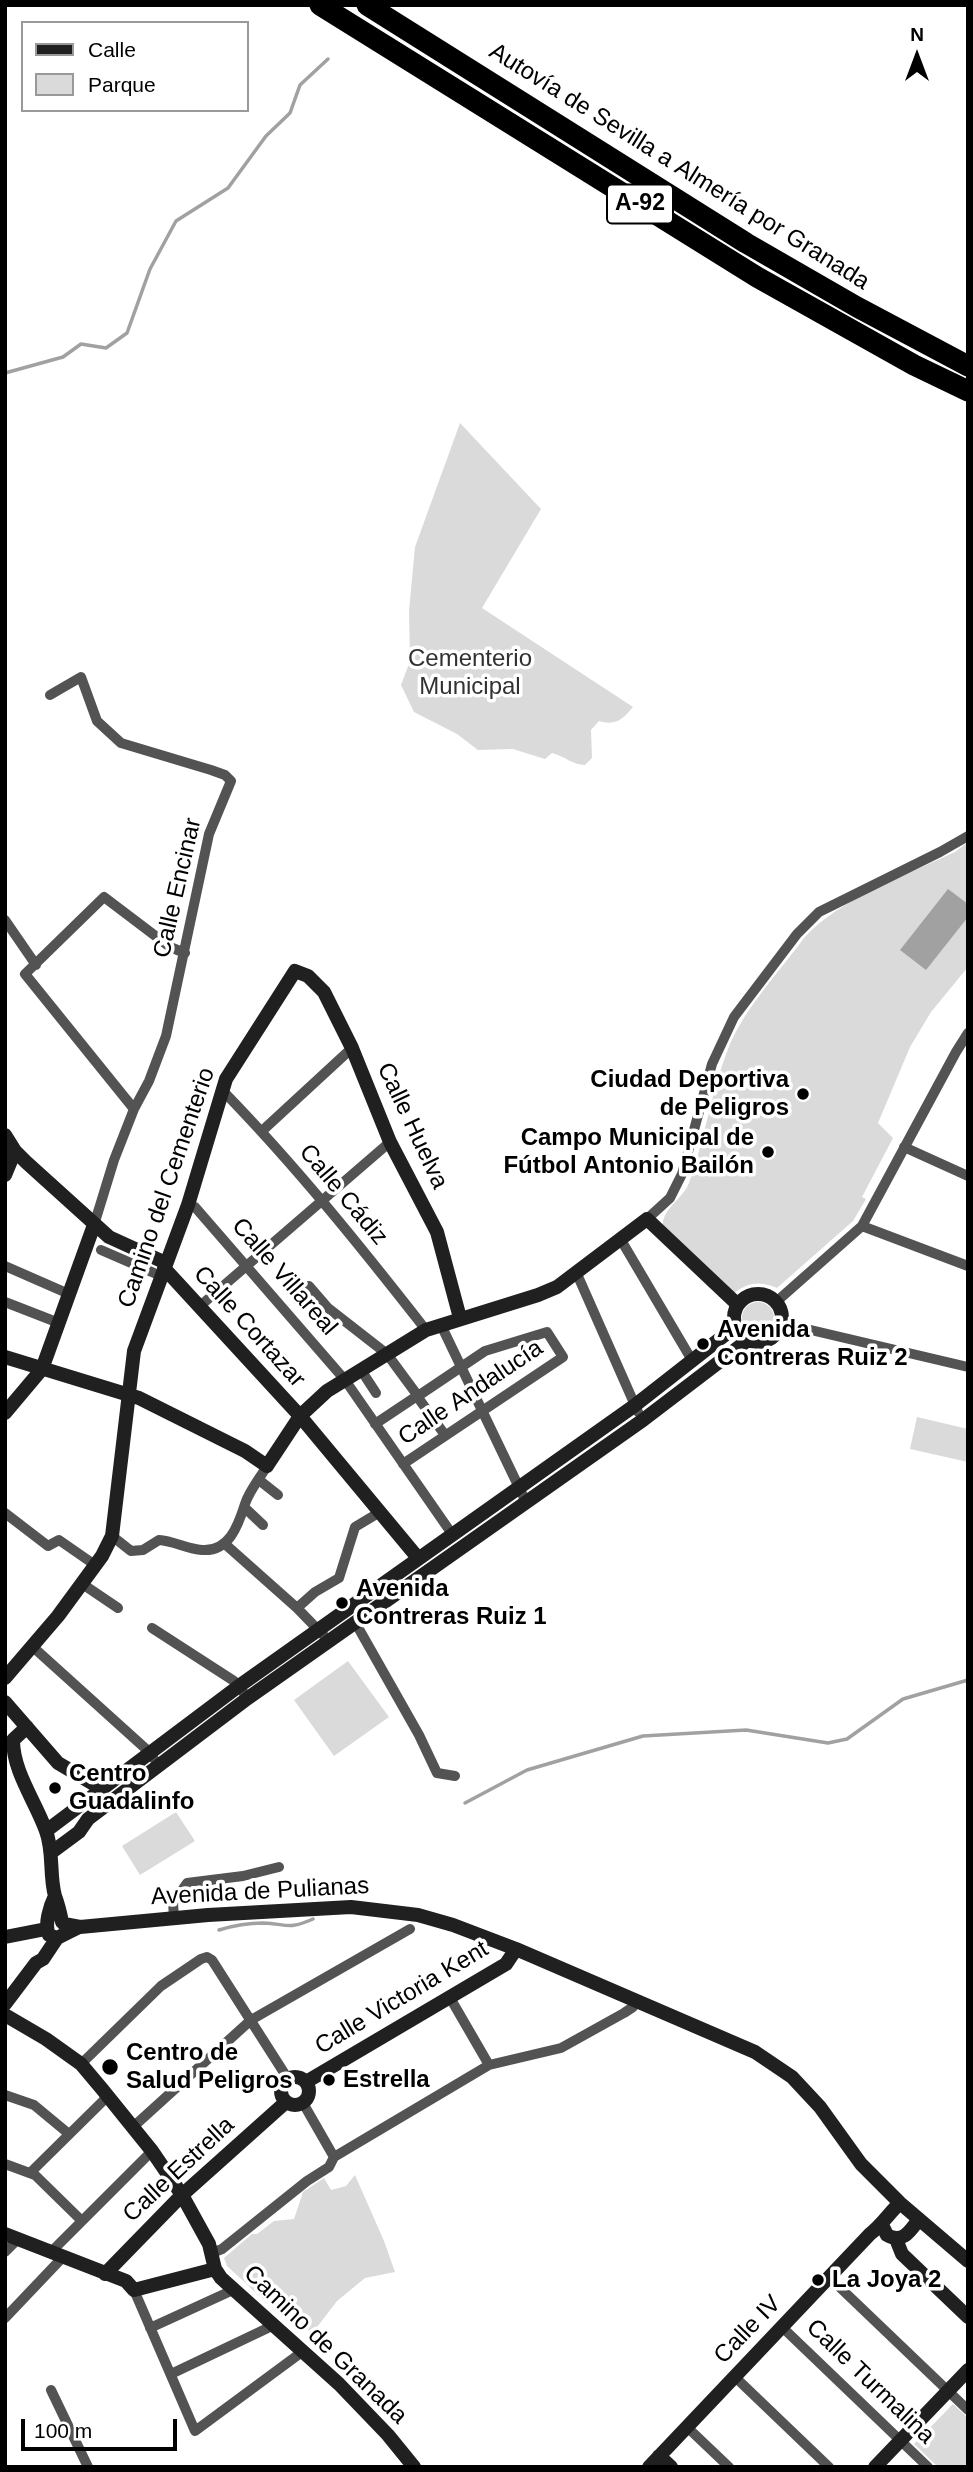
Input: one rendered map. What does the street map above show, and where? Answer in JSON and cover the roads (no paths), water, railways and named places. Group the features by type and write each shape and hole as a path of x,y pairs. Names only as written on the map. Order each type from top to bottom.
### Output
{"highway":[{"name":"Autovía de Sevilla a Almería por Granada","path":"320,5 757,277 891,352 968,391"},
{"name":"Autovía de Sevilla a Almería por Granada","path":"367,5 746,243 857,307 968,366"}],"street":[{"name":"Calle Encinar","path":"50,695 81,677 97,721 121,743 211,770 225,775 231,781 209,834 166,1036 114,1160 94,1225"},
{"path":"5,1678 33,1647 96,1565 112,1536 131,1551 144,1550 159,1540 201,1550 217,1550 225,1544 267,1466 300,1416 327,1391 426,1331 557,1287 647,1219 670,1198 682,1174 712,1064 734,1017 797,934 819,912 968,836"},
{"path":"134,1109 25,974 104,897 170,947 185,953"},
{"path":"5,920 36,965"},
{"name":"Calle Huelva","path":"295,971 308,976 324,992 352,1048 390,1142 437,1232 460,1318"},
{"name":"Camino del Cementerio","path":"112,1536 134,1351 188,1205 226,1079 295,971"},
{"path":"776,1302 862,1226 968,1033"},
{"path":"262,1131 352,1048"},
{"name":"Calle Cádiz","path":"223,1091 322,1199 426,1331"},
{"path":"5,1135 10,1155 5,1175"},
{"path":"200,1306 390,1142"},
{"path":"904,1147 968,1176"},
{"path":"10,1155 109,1237 164,1269"},
{"name":"Calle Villareal","path":"188,1205 195,1207 345,1380 452,1534"},
{"path":"647,1219 737,1304"},
{"path":"5,1413 42,1369 94,1225"},
{"path":"862,1226 968,1266"},
{"path":"621,1240 693,1362"},
{"path":"101,1250 164,1269"},
{"path":"5,1266 69,1294"},
{"name":"Calle Cortazar","path":"164,1269 300,1416 418,1558"},
{"path":"577,1274 634,1406 643,1420"},
{"path":"309,1286 328,1308 387,1354 445,1435"},
{"path":"749,1295 767,1296 776,1302 780,1309 781,1323 778,1332 767,1340 748,1340 735,1327 734,1314 737,1304 749,1295"},
{"path":"5,1302 59,1323"},
{"path":"781,1323 968,1367"},
{"path":"441,1325 526,1502"},
{"path":"46,1831 149,1752 243,1692 323,1635 418,1558 634,1406 735,1327"},
{"name":"Calle Andalucía","path":"403,1464 563,1357 547,1332 485,1351 461,1366"},
{"path":"323,1635 355,1622 643,1420 748,1340"},
{"path":"5,1357 139,1398 245,1451 267,1466"},
{"path":"375,1424 461,1366"},
{"path":"361,1370 376,1393"},
{"path":"259,1480 278,1495"},
{"path":"245,1508 263,1525"},
{"path":"297,1608 315,1592 339,1578 345,1566 355,1527 380,1512"},
{"path":"5,1513 48,1546 59,1541 96,1565"},
{"path":"225,1544 323,1635"},
{"path":"418,1558 426,1571"},
{"path":"81,1583 118,1608"},
{"path":"355,1622 419,1735 437,1773 455,1776"},
{"path":"152,1628 243,1692"},
{"path":"33,1647 149,1752 158,1765"},
{"path":"52,1853 79,1832 88,1819 158,1765 243,1692"},
{"path":"5,1702 58,1763 102,1789"},
{"path":"5,2004 36,1963 56,1929 51,1903 55,1896 52,1853 13,1747 13,1740 27,1727"},
{"path":"174,1917 173,1903 187,1883 243,1876 279,1867"},
{"name":"Avenida de Pulianas","path":"56,1929 174,1917 325,1908 374,1909 418,1915 453,1925 516,1949 755,2052 792,2077 820,2107 861,2164 900,2203"},
{"path":"5,1937 56,1929"},
{"path":"133,2127 251,2020 410,1929"},
{"name":"Calle Victoria Kent","path":"306,2082 506,1964 516,1949"},
{"path":"81,2064 161,1986 201,1959 207,1958 212,1960 288,2079"},
{"path":"449,1996 489,2065"},
{"path":"212,2253 222,2249 307,2181 330,2167 334,2157 489,2065 561,2048 624,2013 633,2007 636,2000"},
{"name":"Camino de Granada","path":"5,2015 81,2064 152,2151 183,2195 212,2253 215,2269 233,2290 364,2410 414,2467"},
{"path":"299,2077 306,2082 309,2094 303,2103 294,2105 286,2102 281,2092 283,2083 299,2077"},
{"path":"5,2095 34,2105 69,2134"},
{"path":"30,2173 108,2096"},
{"name":"Calle Estrella","path":"105,2274 183,2195 286,2102"},
{"path":"303,2103 334,2157"},
{"path":"5,2318 82,2221 152,2151"},
{"path":"5,2164 35,2175 82,2221"},
{"path":"919,2219 909,2233 896,2239 887,2235 882,2225 888,2214 900,2203 919,2219 968,2261"},
{"name":"Calle IV","path":"649,2467 870,2234 882,2225"},
{"path":"5,2252 11,2236 126,2281 134,2290 195,2431 302,2352"},
{"path":"896,2239 902,2254 968,2317"},
{"path":"134,2290 215,2269"},
{"path":"830,2278 968,2410"},
{"path":"150,2328 233,2290"},
{"path":"171,2374 272,2326"},
{"name":"Calle Turmalina","path":"782,2328 928,2467"},
{"path":"875,2467 968,2370"},
{"path":"735,2376 829,2467"},
{"path":"51,2390 88,2467"},
{"path":"687,2427 729,2467"},
{"path":"659,2456 671,2467"}],"waterway":[{"path":"5,373 63,357 81,344 106,348 127,333 150,269 176,221 228,188 266,136 290,113 300,85 328,59"},
{"path":"465,1803 527,1770 643,1736 746,1730 828,1743 847,1739 903,1699 968,1680"},
{"path":"219,1930 258,1923 293,1925 313,1919"}],"place":[{"name":"Ciudad Deportiva de Peligros","path":"803,1094"},
{"name":"Campo Municipal de Fútbol Antonio Bailón","path":"768,1152"},
{"name":"Avenida Contreras Ruiz 2","path":"703,1344"},
{"name":"Avenida Contreras Ruiz 1","path":"342,1603"},
{"name":"Centro Guadalinfo","path":"55,1788"},
{"name":"Centro de Salud Peligros","path":"110,2067"},
{"name":"Estrella","path":"329,2080"},
{"name":"La Joya 2","path":"818,2280"}],"park label":[{"name":"Cementerio Municipal","path":"470,673"}]}
